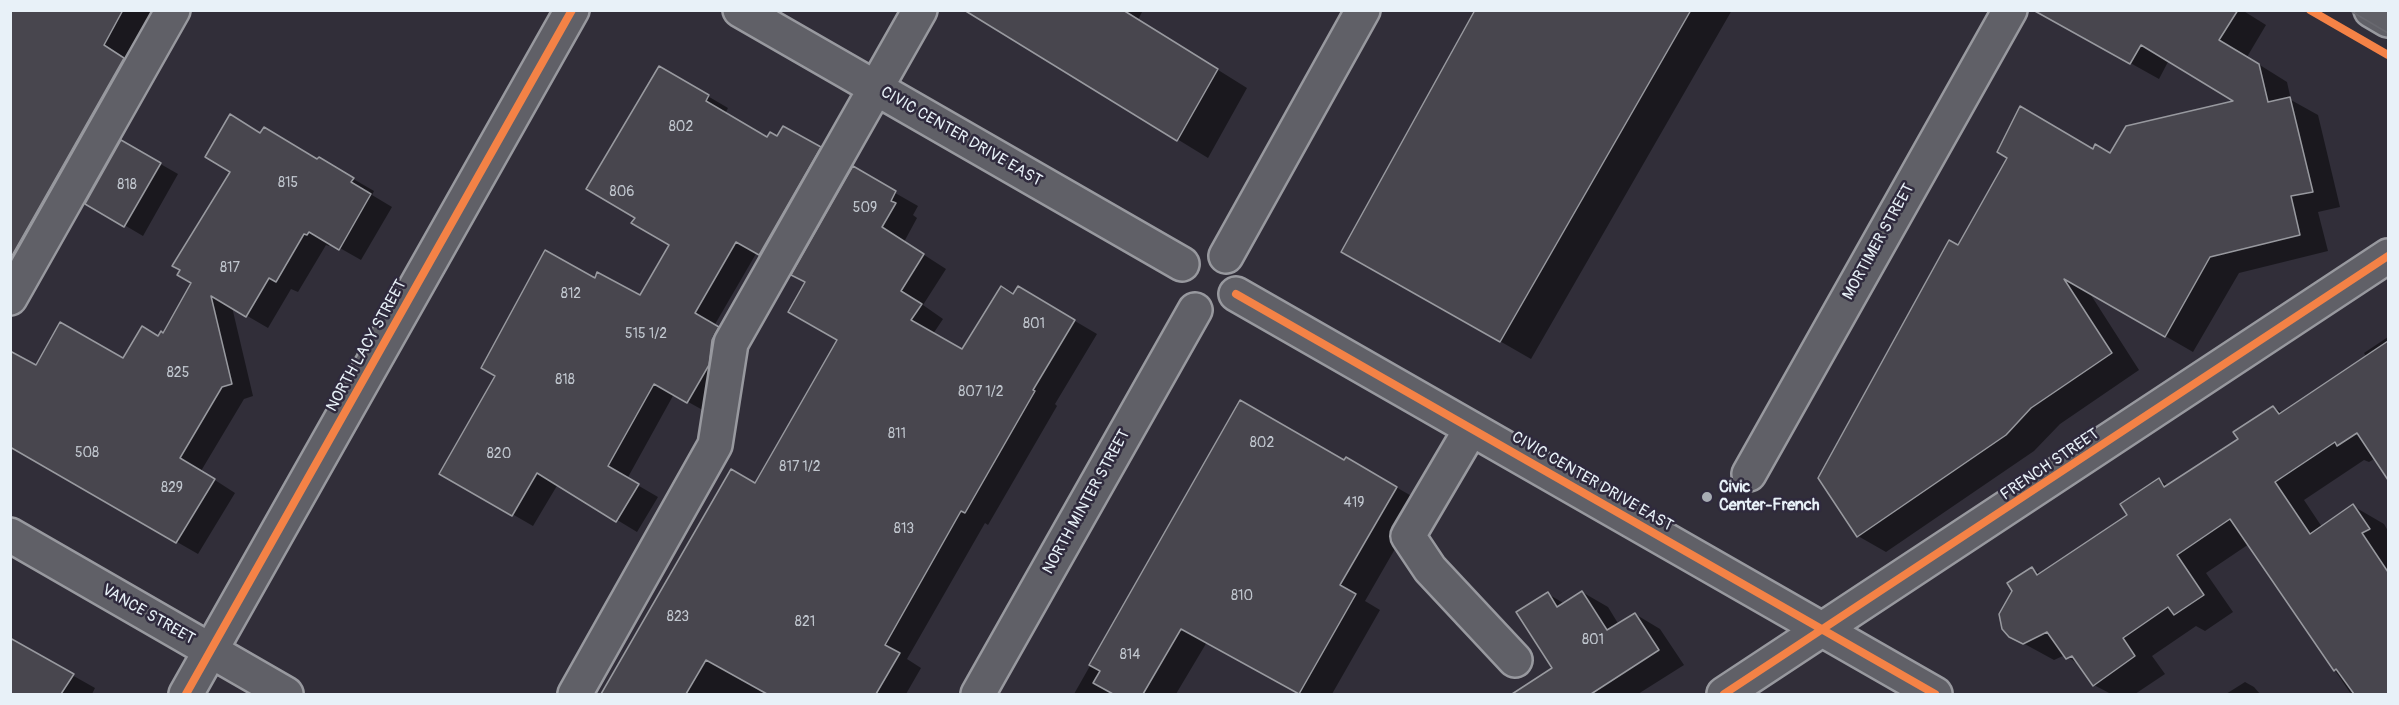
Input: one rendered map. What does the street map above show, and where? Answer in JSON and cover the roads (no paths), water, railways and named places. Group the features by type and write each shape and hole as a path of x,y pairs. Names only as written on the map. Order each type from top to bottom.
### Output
{"street":[{"path":"10,298 173,10"},
{"name":"NORTH LACY STREET","path":"186,694 572,10"},
{"name":"CIVIC CENTER DRIVE EAST","path":"740,10 1182,264"},
{"path":"575,694 715,445 731,343 920,10"},
{"path":"1226,256 1363,10"},
{"name":"MORTIMER STREET","path":"1749,474 2010,10"},
{"path":"2372,10 2388,20"},
{"path":"1203,250 1215,251 1226,256 1234,263 1238,273 1236,294 1219,310 1207,312 1195,310 1184,301 1178,289 1177,276 1182,264 1191,255 1203,250"},
{"name":"FRENCH STREET","path":"1724,694 1824,631 2388,256"},
{"name":"CIVIC CENTER DRIVE EAST","path":"1236,294 1935,694"},
{"name":"NORTH MINTER STREET","path":"978,694 1195,310"},
{"path":"1472,429 1407,536 1430,569 1515,660"},
{"name":"VANCE STREET","path":"10,535 286,694"}],"tram line":[{"path":"2349,10 2388,33"}],"place":[{"name":"Civic Center-French","path":"1707,497"}]}
